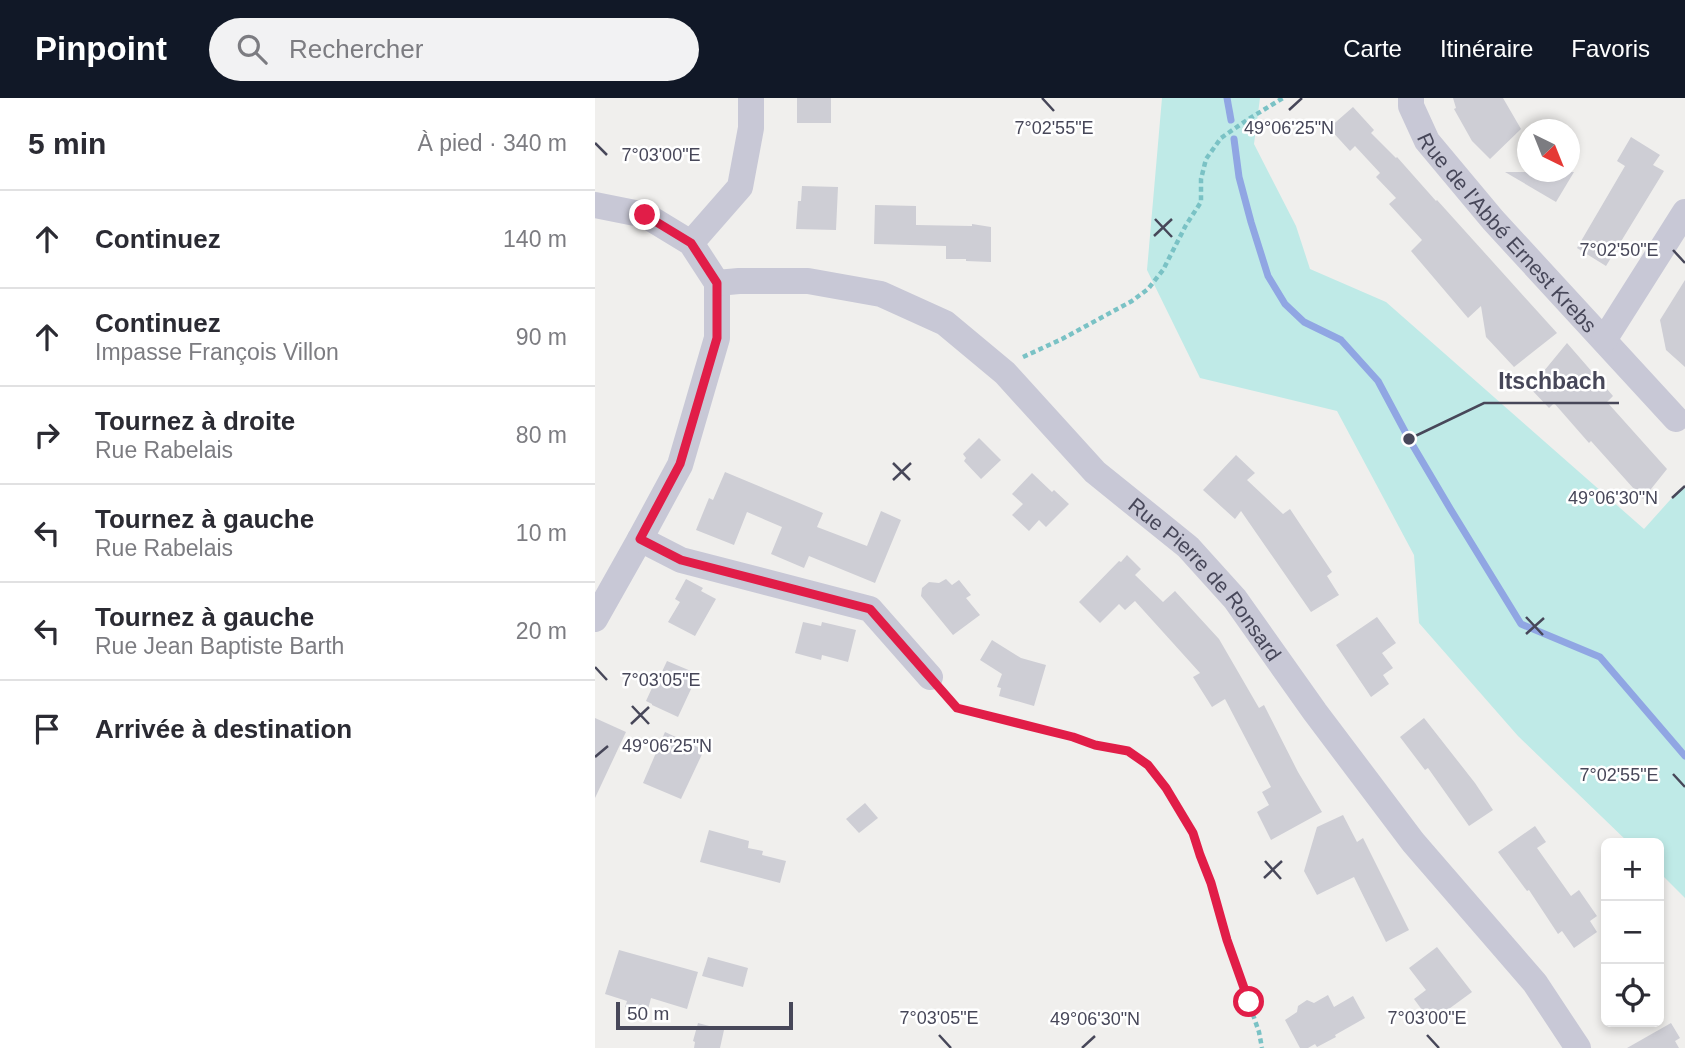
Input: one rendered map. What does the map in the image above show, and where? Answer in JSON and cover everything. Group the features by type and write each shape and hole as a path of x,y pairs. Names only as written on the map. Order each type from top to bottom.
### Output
{"street":[{"path":"691,243 740,187 751,128 751,98"},
{"name":"Rue de l'Abbé Ernest Krebs","path":"1411,98 1411,106 1427,141 1493,220 1677,419"},
{"path":"595,205 645,215 691,243 717,283 717,338 680,464 595,619"},
{"path":"1604,340 1685,212"},
{"name":"Rue Pierre de Ronsard","path":"717,283 808,281 881,294 945,323 1000,369 1095,472 1188,547 1234,599 1413,842 1535,983 1578,1048"},
{"path":"640,539 681,560 870,609 930,677"}],"path":[{"path":"1000,369 1062,339 1148,289 1163,270 1201,202 1201,179 1206,159 1221,138 1283,98"},
{"path":"930,677 957,708 1095,745 1128,751 1148,765 1166,788 1193,833 1262,1048"}],"shaded area":[{"path":"1162,98 1260,98 1254,144 1296,226 1310,269 1386,302 1644,529 1679,490 1685,488 1685,898 1664,877 1664,838 1624,838 1518,736 1419,623 1414,555 1337,411 1200,378 1147,270"}],"building":[{"path":"797,98 831,98 831,123 797,123"},
{"path":"1453,98 1503,98 1517,122 1517,133 1490,159 1472,141 1454,109"},
{"path":"1353,107 1374,130 1371,133 1437,200 1557,333 1514,367 1486,337 1481,306 1468,318 1411,251 1422,240 1389,204 1396,198 1376,177 1380,173 1355,146 1350,151 1329,128"},
{"path":"1631,137 1660,155 1653,165 1664,171 1606,266 1577,248 1625,166 1617,161"},
{"path":"1505,172 1517,172 1517,179"},
{"path":"1522,182 1568,182 1556,202"},
{"path":"802,186 838,187 836,230 796,229"},
{"path":"875,205 916,206 916,225 972,224 991,227 991,262 946,259 946,246 874,244"},
{"path":"1685,280 1685,367 1666,350 1660,320"},
{"path":"1567,343 1613,396 1607,402 1667,469 1643,499 1554,403 1549,408 1530,388"},
{"path":"979,438 1001,460 981,479 964,461 966,458 963,454"},
{"path":"1236,455 1255,473 1247,480 1283,514 1290,509 1332,572 1327,576 1339,595 1311,612 1241,511 1235,519 1203,490"},
{"path":"725,472 823,513 817,527 867,546 881,511 901,520 875,583 809,556 804,568 771,554 782,527 747,512 734,545 696,530 709,498 713,500"},
{"path":"1032,473 1069,504 1046,527 1039,520 1029,531 1012,515 1023,504 1012,494"},
{"path":"1127,555 1141,569 1135,575 1163,602 1175,591 1219,639 1259,708 1264,705 1322,812 1271,840 1257,812 1269,805 1262,792 1271,787 1225,699 1212,707 1193,677 1200,673 1135,601 1125,610 1119,604 1100,623 1079,602"},
{"path":"686,579 716,599 695,636 668,622 680,602 675,599"},
{"path":"946,579 952,585 959,580 971,595 966,598 980,615 953,635 921,596 922,588 929,582 939,583"},
{"path":"1377,617 1396,643 1382,653 1393,668 1383,675 1389,684 1371,697 1336,645"},
{"path":"803,622 821,626 822,622 856,630 848,662 822,655 821,660 795,653"},
{"path":"992,640 1021,658 1046,665 1034,706 999,696 1001,688 997,687 1002,674 980,660"},
{"path":"667,661 698,674 678,717 646,701"},
{"path":"595,718 626,732 595,798"},
{"path":"1424,718 1493,810 1469,826 1428,768 1425,770 1400,737"},
{"path":"665,732 704,750 681,799 643,783"},
{"path":"865,803 878,818 859,833 846,819"},
{"path":"1343,815 1357,842 1363,838 1409,930 1386,942 1354,877 1317,895 1304,871 1317,827"},
{"path":"1535,826 1546,842 1537,848 1571,896 1579,890 1597,916 1590,921 1597,932 1574,948 1562,931 1558,934 1529,890 1527,891 1498,852"},
{"path":"709,830 749,841 748,848 786,861 780,883 700,862"},
{"path":"1437,947 1472,992 1431,1022 1414,999 1426,990 1409,968"},
{"path":"619,950 698,972 687,1009 651,998 647,1013 625,1007 627,1001 605,994"},
{"path":"708,957 748,968 743,987 702,976"},
{"path":"1328,995 1334,1007 1353,996 1365,1018 1317,1047 1315,1044 1300,1048 1285,1020 1297,1012 1298,1006 1307,1000 1314,1003"},
{"path":"698,1023 724,1030 720,1048 694,1048"},
{"path":"1671,1023 1680,1038 1675,1041 1679,1048 1627,1048 1664,1027"}],"waterway":[{"path":"1227,98 1231,120"},
{"path":"1234,139 1239,177 1251,222 1268,276 1285,304 1304,322 1341,340 1378,381 1409,439 1521,624 1600,657 1685,756"}],"place":[{"name":"Itschbach","path":"1409,439"}],"route":[{"path":"645,215 691,243 717,283 717,338 680,464 640,539 681,560 870,609 957,708 1095,745 1128,751 1148,765 1166,788 1193,833 1249,1002"}]}
